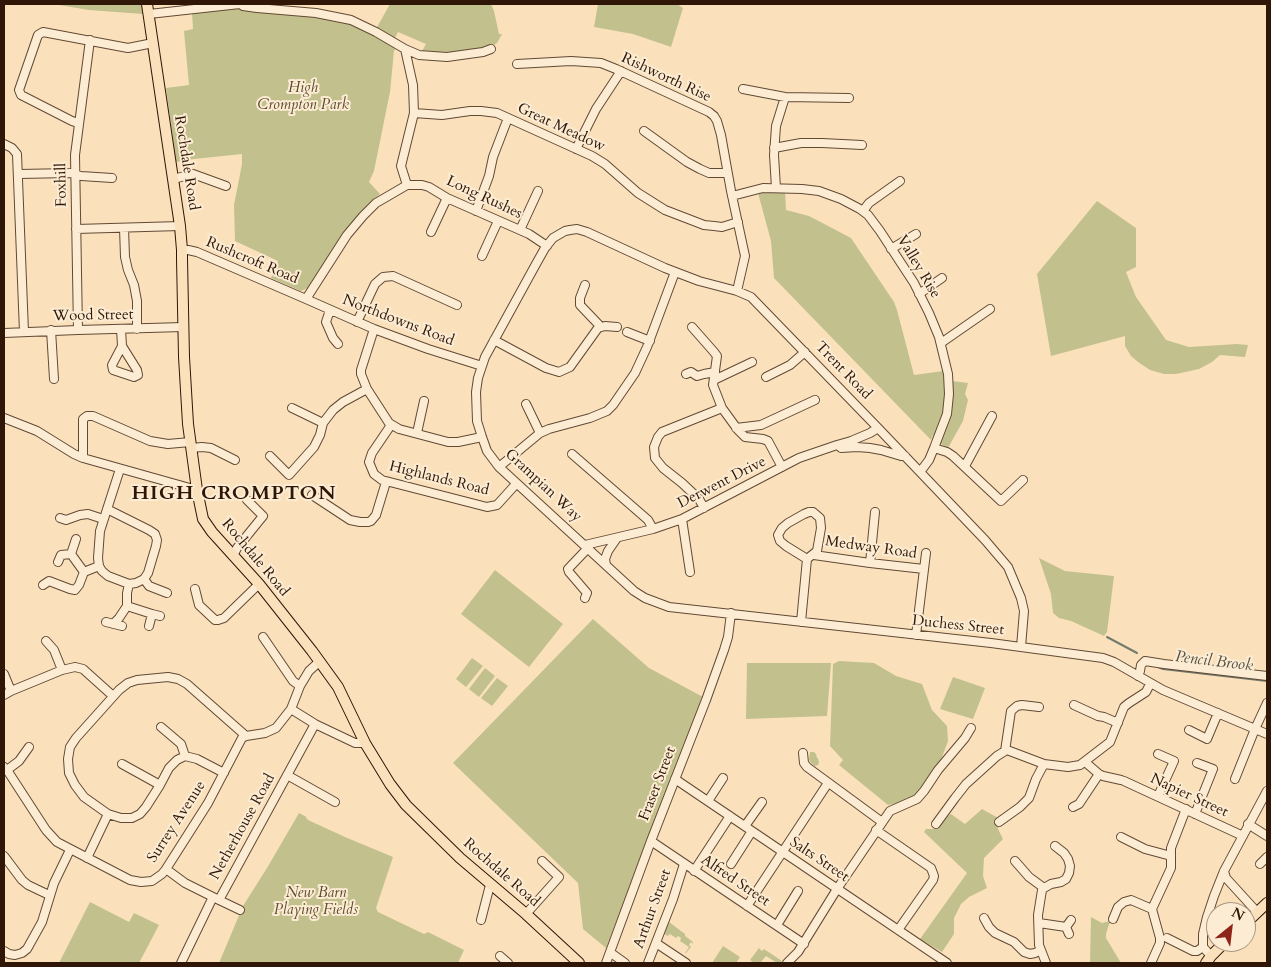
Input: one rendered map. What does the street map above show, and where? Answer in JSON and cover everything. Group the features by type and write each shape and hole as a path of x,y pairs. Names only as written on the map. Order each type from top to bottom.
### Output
{"main road":[{"name":"Rochdale Road","path":"148,9 180,226 185,374 196,490 203,519 320,661 338,687 365,743 390,784 406,805 460,858 526,914 579,963"},
{"path":"1257,912 1267,903"}],"street":[{"path":"148,9 240,4 257,8 316,13 351,20 419,55 446,57 483,52 491,49"},
{"path":"78,123 21,95 19,90 38,35 43,32 128,48 153,44"},
{"name":"Foxhill","path":"78,330 75,155 90,40"},
{"path":"405,49 412,85 414,113 401,166 407,185"},
{"name":"Rishworth Rise","path":"517,64 571,61 601,63 714,116 717,121 746,256 737,291"},
{"path":"576,149 596,109 621,71"},
{"path":"743,89 785,97 849,98"},
{"path":"776,188 774,148 776,126 785,97"},
{"name":"Great Meadow","path":"414,113 442,115 481,111 497,113 592,156 605,164 638,193 665,210 704,225 722,227 738,222"},
{"path":"476,211 508,118"},
{"path":"644,131 687,162 700,169 709,173 727,173"},
{"path":"774,148 808,143 862,145"},
{"path":"4,144 18,154 24,332"},
{"path":"19,174 71,173 81,176 112,178"},
{"path":"173,179 193,174 226,186"},
{"path":"863,211 868,203 900,182"},
{"name":"Long Rushes","path":"407,185 429,187 447,198 539,239 547,246"},
{"name":"Rushcroft Road","path":"182,250 197,252 306,299 347,235 363,216 376,203 407,185"},
{"name":"Valley Rise","path":"732,196 763,188 819,191 850,203 863,211 868,215 892,249 929,313 941,343 948,374 947,414 934,448 920,472"},
{"path":"520,230 538,191"},
{"path":"431,232 447,198"},
{"path":"482,256 498,221"},
{"path":"76,229 180,226"},
{"path":"124,228 125,257 137,301 137,329"},
{"name":"Trent Road","path":"547,246 553,238 565,231 577,229 699,281 752,297 985,540 1008,567 1024,611 1021,647"},
{"path":"892,249 916,234"},
{"name":"Grampian Way","path":"547,246 494,340 482,366 476,392 477,421 488,450 499,467 634,591"},
{"path":"499,467 540,433 590,418 606,411 614,404 635,373 676,272"},
{"path":"357,322 375,284 383,277 394,276 457,305"},
{"path":"919,294 942,278"},
{"path":"585,285 580,298 580,305 601,327"},
{"name":"Northdowns Road","path":"306,299 357,322 428,350 482,366"},
{"path":"941,343 990,309"},
{"path":"330,310 322,323 338,344"},
{"path":"494,340 546,368 559,372 570,368 598,328 606,326 617,327"},
{"path":"692,327 716,356 714,385 722,408 745,437 768,441 782,468"},
{"name":"Wood Street","path":"4,333 51,330 184,328"},
{"path":"121,329 122,346"},
{"path":"374,329 360,370 367,388 391,425 399,429 448,442 482,437"},
{"path":"51,330 54,379"},
{"path":"627,332 650,340"},
{"path":"766,377 790,365 805,352"},
{"path":"686,374 691,372 697,376 704,374 714,376 752,362"},
{"path":"270,456 289,475 314,448 323,423 333,410 367,388"},
{"path":"736,428 761,425 815,400"},
{"path":"417,433 424,401"},
{"path":"526,404 540,433"},
{"path":"292,408 323,423"},
{"path":"704,508 699,499 663,468 655,458 654,447 662,432 722,408"},
{"path":"82,458 83,419 86,416 93,416 150,440 168,444 211,448 235,460"},
{"path":"965,466 992,416"},
{"path":"4,418 38,431 82,458 196,490"},
{"name":"Highlands Road","path":"391,425 372,453 370,462 374,474 386,482 487,507 498,505 516,484"},
{"name":"Derwent Drive","path":"586,546 682,520 799,458 851,442 878,428"},
{"name":"Derwent Drive","path":"837,445 841,448 870,448 905,456"},
{"path":"934,448 947,452 965,466 1001,501 1023,480"},
{"path":"572,454 648,520 653,529"},
{"path":"107,509 155,534 156,546 148,573 144,579 136,583 129,584 108,576 102,571 98,558 100,530 120,469"},
{"path":"312,495 350,520 368,522 376,515 386,482"},
{"path":"233,556 237,548 263,516 247,500"},
{"path":"801,622 811,557 817,551 822,522 816,514 809,512 788,523 778,535 780,541 786,546 811,557"},
{"path":"870,563 875,512"},
{"path":"60,518 66,520 88,514 103,519"},
{"path":"682,520 690,572"},
{"path":"606,565 605,559 608,551 617,538"},
{"path":"71,554 76,539"},
{"path":"585,598 587,593 568,569 586,546"},
{"path":"916,635 926,553"},
{"path":"71,554 84,572"},
{"path":"58,562 61,555 71,554"},
{"name":"Medway Road","path":"811,557 924,569"},
{"path":"47,579 75,590 84,572 100,566"},
{"path":"144,579 149,586 167,593"},
{"path":"122,626 110,623 119,618 127,606 129,584"},
{"path":"195,589 200,605 215,620 218,620 224,618 258,584"},
{"name":"Duchess Street","path":"634,591 658,604 669,607 1103,658 1114,662 1150,684 1267,734"},
{"path":"127,606 156,615 149,626"},
{"name":"Fraser Street","path":"606,963 724,650 728,637 731,613"},
{"path":"263,637 293,681 300,686"},
{"path":"46,641 54,650 62,670"},
{"path":"224,773 197,759 185,756 177,760 169,768 146,808 140,814 132,818 121,818 108,814 84,797 69,773 68,759 70,747 76,738 113,696 128,683 137,680 168,677 178,679 187,684 246,736 265,733 276,728 291,709 300,686 309,671 320,661"},
{"path":"1138,676 1141,666 1145,661 1267,676"},
{"path":"4,674 7,693 62,670 75,667 83,670 113,696"},
{"path":"936,824 966,784 997,756 1007,750 1044,764 1068,767 1085,762 1110,742 1124,707 1146,692 1150,684"},
{"path":"1235,779 1267,703"},
{"path":"1005,751 1011,711 1017,706 1022,705 1039,707"},
{"path":"1074,705 1118,723"},
{"path":"291,709 314,724 355,742 365,743"},
{"path":"1189,730 1207,739 1218,713"},
{"name":"Netherhouse Road","path":"181,963 314,724"},
{"path":"161,727 181,744 185,756"},
{"path":"787,963 804,944 837,889 890,811 917,799 971,728"},
{"name":"Surrey Avenue","path":"5,769 46,830 57,842 130,880 152,881 162,874 166,868 208,803 242,738 246,736"},
{"path":"5,769 19,761 29,747"},
{"path":"803,753 804,763 807,767 882,822"},
{"path":"1158,754 1174,761 1158,796"},
{"path":"1073,807 1079,804 1099,774 1085,762"},
{"path":"1196,814 1213,769 1197,763"},
{"path":"122,764 160,785"},
{"path":"999,822 1029,798 1044,764"},
{"name":"Napier Street","path":"1099,774 1158,796 1242,836"},
{"path":"287,775 334,802"},
{"path":"708,801 723,778"},
{"name":"Salts Street","path":"675,779 947,963"},
{"path":"747,906 828,783"},
{"path":"1208,960 1203,948 1203,934 1214,896 1224,871 1267,791"},
{"path":"731,864 762,802"},
{"path":"1151,963 1160,943 1152,909 1172,868 1171,848 1186,809"},
{"path":"87,858 108,814"},
{"path":"694,871 730,816"},
{"path":"1248,824 1267,836"},
{"path":"876,830 931,868 934,876 898,930"},
{"path":"1124,849 1124,838 1145,849 1171,856"},
{"name":"Alfred Street","path":"651,841 804,944"},
{"path":"1046,963 1039,945 1038,915 1042,890 1051,884 1066,879 1070,866 1068,858 1055,846"},
{"path":"4,951 15,955 27,949 45,914 49,895 70,850"},
{"path":"4,856 22,880 49,895"},
{"path":"1260,864 1267,857"},
{"path":"526,914 559,877 542,861"},
{"path":"1015,861 1029,877 1044,888"},
{"name":"Arthur Street","path":"648,963 673,899 684,864"},
{"path":"166,868 185,883 240,910"},
{"path":"1224,871 1226,878 1257,912"},
{"path":"481,920 490,884"},
{"path":"1214,896 1221,888 1229,887 1236,889"},
{"path":"776,925 798,891"},
{"path":"1113,919 1118,907 1124,902 1131,900 1152,909"},
{"path":"984,918 995,933 1014,942 1024,952 1030,954 1041,950"},
{"path":"1039,923 1069,927"},
{"path":"1167,938 1193,950 1197,951 1203,948"},
{"path":"656,943 686,963"},
{"path":"611,953 625,963"},
{"path":"500,956 507,963"}],"green space":[{"path":"53,4 142,4 143,14 89,10"},
{"path":"390,4 491,4 499,34 502,34 497,43 489,48 478,51 421,53 426,44 398,32 394,40 376,29"},
{"path":"598,4 677,4 683,8 671,47 633,34 594,27"},
{"name":"High Crompton Park","path":"239,8 321,16 349,23 380,37 396,48 394,51 390,92 374,171 369,182 380,194 368,204 339,240 310,287 301,291 271,278 278,261 235,241 234,205 242,164 242,154 176,162 166,88 189,85 184,31 193,29 192,13"},
{"path":"785,191 786,210 809,216 851,238 894,302 914,375 943,371 944,380 968,383 965,394 968,400 963,421 948,448 941,444 933,435 931,440 774,278 771,241 758,193"},
{"path":"1097,201 1136,228 1136,267 1126,272 1136,297 1166,340 1189,347 1248,345 1245,357 1220,355 1199,369 1176,374 1164,374 1150,370 1131,356 1125,346 1125,336 1051,356 1037,274"},
{"path":"1039,558 1065,571 1114,576 1107,632 1104,636 1071,621 1059,618 1053,613 1051,594"},
{"path":"495,570 563,624 529,667 461,614"},
{"path":"593,619 649,668 703,697 606,948 583,929 578,883 453,763"},
{"path":"472,658 483,666 466,687 456,679"},
{"path":"839,661 874,663 896,676 922,684 932,710 947,726 948,741 939,765 918,795 888,805 839,765 843,760 830,746 833,664"},
{"path":"747,663 831,663 827,716 746,719"},
{"path":"485,668 495,676 479,697 469,689"},
{"path":"953,677 985,688 973,719 940,709"},
{"path":"497,678 508,686 492,706 481,698"},
{"path":"810,752 816,754 818,765 815,766 811,763 809,759"},
{"path":"982,809 1000,819 998,829 1003,839 984,858 983,876 987,888 969,897 961,904 954,918 954,934 942,952 920,939 967,873 924,832 926,829 938,829 946,817 951,814 965,824"},
{"name":"New Barn Playing Fields","path":"299,813 308,820 393,857 376,908 378,912 424,934 428,932 464,950 458,963 219,963 243,906"},
{"path":"90,902 129,922 134,913 159,925 139,963 59,963"},
{"path":"1091,917 1102,923 1110,921 1106,938 1121,963 1090,963"},
{"path":"669,922 693,942 693,944 691,942 689,945 691,947 686,953 689,947 680,941 681,938 664,934"},
{"path":"723,946 740,957 736,963 712,963"},
{"path":"759,948 762,951 764,949 782,961 777,963 766,956 760,963 754,963 750,960"}],"waterway":[{"name":"Pencil Brook","path":"1107,637 1137,653"},
{"name":"Pencil Brook","path":"1158,667 1267,681"}],"district":[{"name":"HIGH CROMPTON","path":"234,494"}]}
